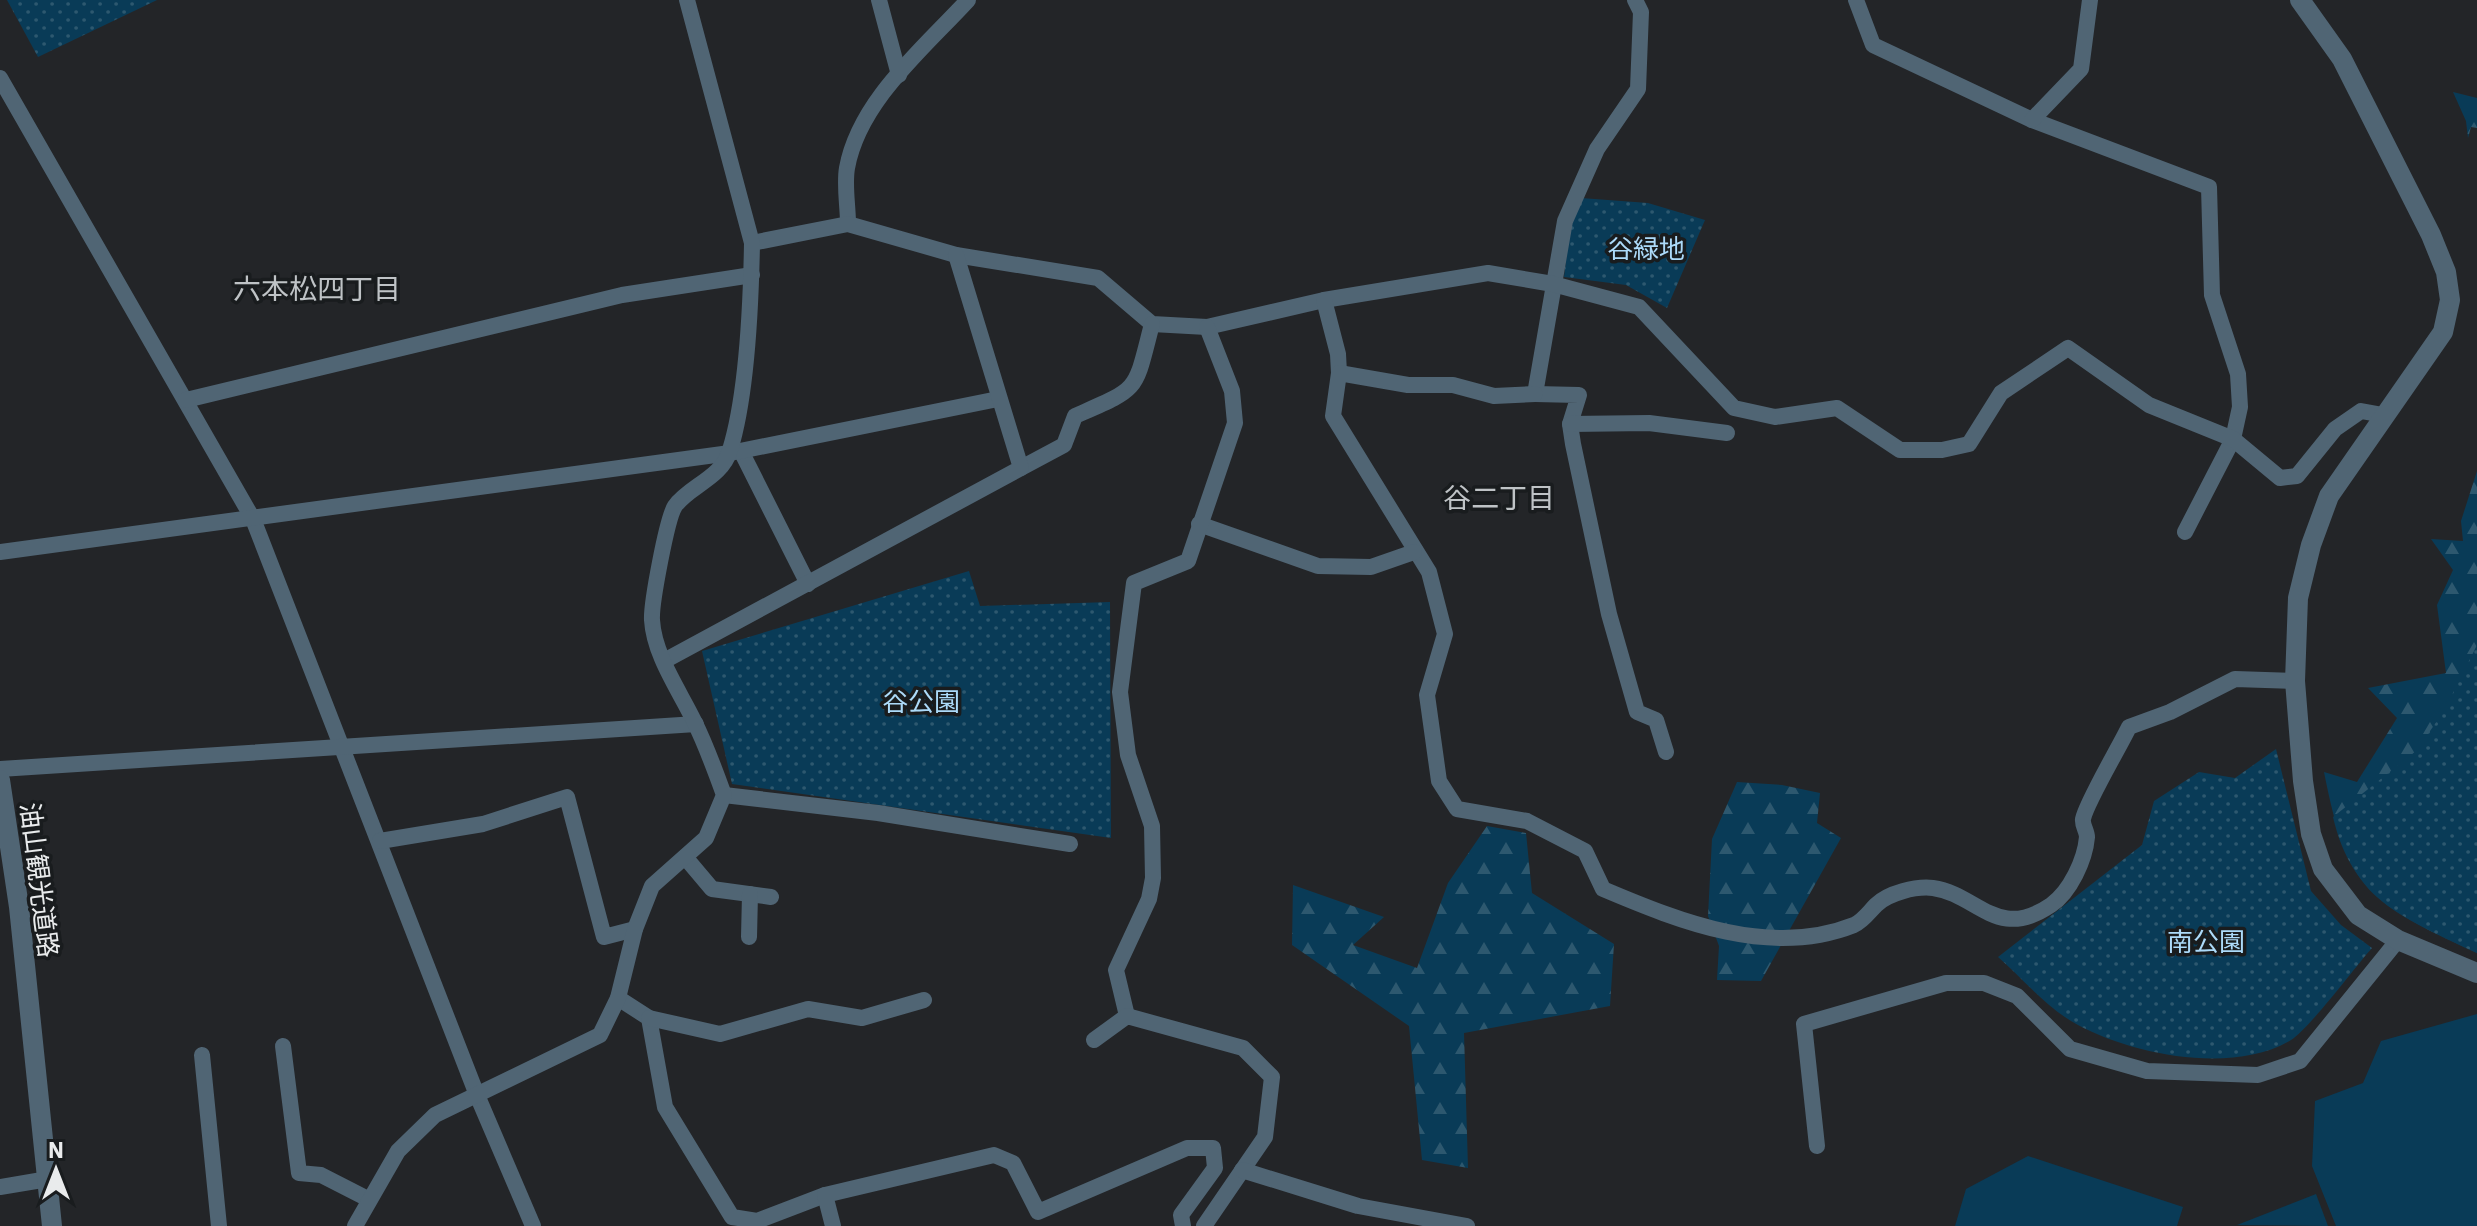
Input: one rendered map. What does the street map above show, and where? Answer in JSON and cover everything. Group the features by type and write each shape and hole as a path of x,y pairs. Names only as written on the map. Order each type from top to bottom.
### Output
{"street":[{"path":"687,0 752,243 752,275 735,452 808,584"},
{"path":"879,0 899,75"},
{"path":"848,224 846,170 860,125 899,75 968,0"},
{"path":"1535,394 1565,221 1597,149 1638,89 1641,12 1635,0"},
{"path":"1856,0 1873,45 2032,120 2209,187 2212,295 2238,374 2240,407 2233,439 2185,532"},
{"path":"2032,120 2081,69 2086,50 2090,0"},
{"path":"2300,0 2342,59 2377,124 2446,272 2450,300 2443,332 2329,496 2311,545 2298,598 2295,681 2303,781 2311,834 2323,869 2358,915 2398,940 2477,973"},
{"path":"0,78 253,519 477,1095 533,1226"},
{"path":"752,243 848,224 956,255 1098,278 1152,324 1207,327 1324,300 1488,273 1553,284 1639,307 1734,408 1775,417 1837,408 1900,450 1942,450 1969,444 2001,393 2068,348 2149,405 2233,439 2280,478 2297,476 2335,429 2361,411 2383,415"},
{"path":"956,255 1021,468"},
{"path":"186,400 622,295 752,275"},
{"path":"1324,300 1338,354 1339,373 1333,416 1429,572 1445,634 1427,695 1439,781 1457,809 1527,821 1585,851 1603,889 1667,916 1750,937 1814,937 1858,924 1879,901 1899,892 1933,888 2007,919 2032,915 2053,904 2073,880 2087,837 2083,820 2129,727 2170,712 2235,679 2295,681"},
{"path":"664,661 1064,445 1075,416 1126,394 1138,380 1152,324"},
{"path":"1127,1016 1116,970 1149,899 1153,878 1152,826 1128,755 1120,692 1134,583 1188,561 1235,423 1232,391 1207,327"},
{"path":"1339,373 1408,385 1453,385 1494,396 1579,395 1570,424 1609,614 1637,712 1656,720 1666,752"},
{"path":"0,552 735,452 998,399"},
{"path":"1570,424 1649,423 1727,433"},
{"path":"355,1226 398,1151 435,1115 600,1035 618,998 635,929 652,886 706,838 724,795 696,724 664,661 652,620 661,561 675,506 708,481 735,452"},
{"path":"1199,524 1318,566 1371,567 1414,552"},
{"path":"0,769 696,724"},
{"name":"油山観光道路","path":"0,780 19,907 52,1226"},
{"path":"724,795 878,813 1070,844"},
{"path":"380,841 483,824 567,797 604,937 635,929"},
{"path":"685,857 712,889 771,897"},
{"path":"749,937 750,894"},
{"path":"1817,1146 1804,1024 1946,983 1984,983 2017,996 2070,1049 2147,1071 2258,1075 2300,1061 2398,940"},
{"path":"618,998 649,1018 720,1034 808,1009 862,1018 924,1000"},
{"path":"1094,1040 1127,1016"},
{"path":"1127,1016 1243,1048 1272,1077 1265,1137 1204,1226"},
{"path":"649,1018 665,1107 732,1221 757,1221 825,1195 994,1155 1013,1163 1040,1219 1187,1148 1213,1148 1215,1168 1181,1215 1183,1226"},
{"path":"283,1046 299,1173 321,1175 368,1199"},
{"path":"202,1055 219,1226"},
{"path":"1242,1170 1358,1206 1467,1226"},
{"path":"0,1187 48,1179"},
{"path":"825,1195 833,1226"}],"green space":[{"path":"7,0 157,0 38,57"},
{"path":"2453,92 2477,98 2477,128 2471,127 2468,138 2466,121"},
{"name":"谷緑地","path":"1581,198 1648,203 1705,220 1667,308 1626,285 1564,277 1571,218"},
{"path":"2477,471 2477,953 2411,920 2369,889 2354,869 2343,845 2324,772 2357,782 2397,718 2368,688 2446,673 2437,605 2453,570 2431,539 2463,541 2461,521"},
{"name":"谷公園","path":"969,571 980,606 1110,602 1111,838 732,784 702,651"},
{"path":"2477,645 2477,953 2406,917 2368,888 2342,845 2333,817 2416,751 2444,711"},
{"name":"南公園","path":"2276,749 2311,891 2341,925 2372,948 2320,1011 2291,1040 2267,1051 2213,1059 2184,1057 2127,1045 2067,1019 1998,957 2142,845 2154,801 2199,772 2235,778"},
{"path":"1737,782 1782,785 1820,793 1817,823 1841,838 1761,981 1717,980 1719,946 1708,916 1712,839"},
{"path":"1487,826 1526,833 1532,893 1614,944 1610,1006 1464,1033 1468,1168 1422,1160 1409,1026 1292,945 1293,885 1384,917 1353,945 1417,968 1448,883"},
{"path":"2477,1014 2477,1226 2336,1226 2312,1166 2315,1101 2363,1083 2381,1041"},
{"path":"2028,1156 2183,1207 2177,1226 1955,1226 1966,1189"},
{"path":"2316,1194 2328,1226 2237,1225"}],"district":[{"name":"六本松四丁目","path":"317,288"},
{"name":"谷二丁目","path":"1499,497"}]}
